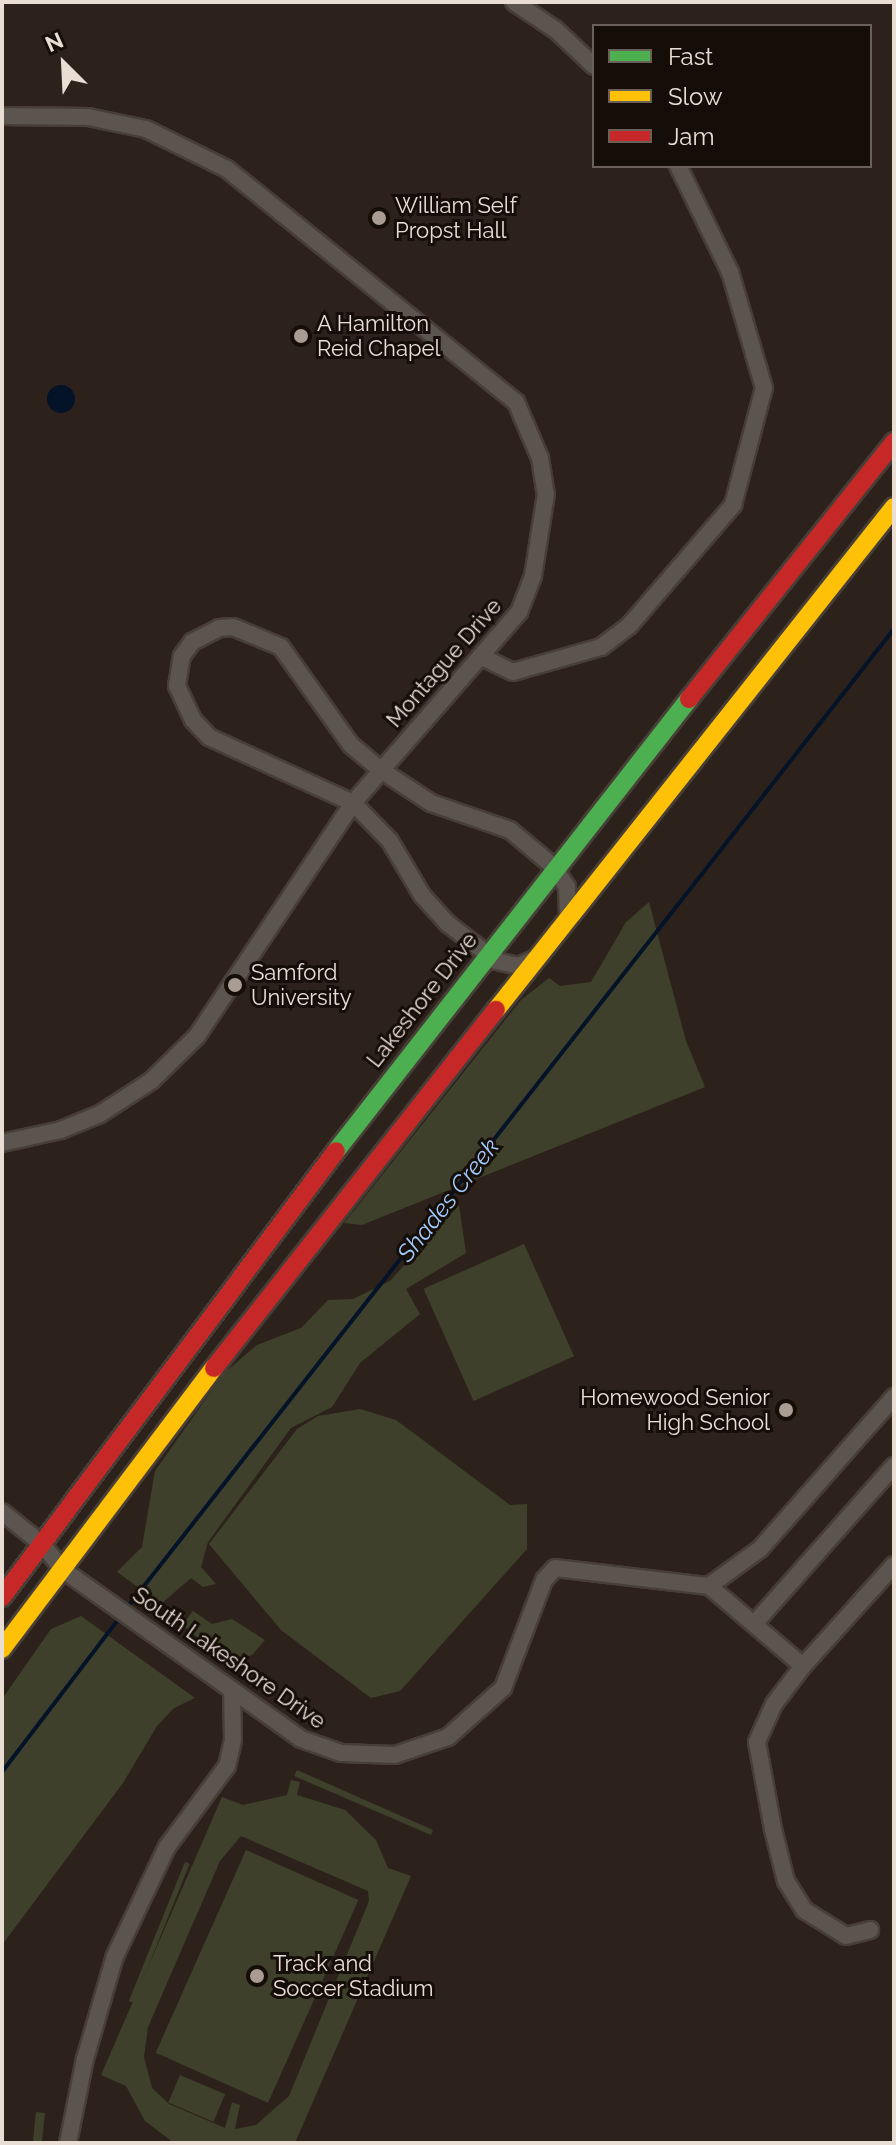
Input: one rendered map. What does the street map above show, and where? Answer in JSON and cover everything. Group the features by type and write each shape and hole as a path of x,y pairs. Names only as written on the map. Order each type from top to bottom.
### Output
{"main road":[{"name":"Lakeshore Drive","path":"2,1597 169,1368 554,867 894,442"},
{"path":"2,1649 532,960 568,919 894,507"}],"street":[{"path":"514,2 556,30 592,64"},
{"name":"Montague Drive","path":"2,116 88,117 146,129 189,146 227,169 516,402 540,458 546,494 533,576 519,612 353,803 197,1036 151,1081 100,1114 61,1130 2,1143"},
{"path":"482,657 513,672 601,647 629,626 733,505 764,388 730,272 679,168"},
{"path":"532,960 518,966 487,956 434,909 390,841 353,803 308,778 218,743 201,729 177,686 179,666 192,642 219,628 233,627 281,647 351,745 381,770 431,803 510,830 554,867 567,887 568,919"},
{"path":"803,1666 709,1586 760,1549 894,1397"},
{"path":"754,1624 894,1466"},
{"path":"2,1505 2,1512"},
{"name":"South Lakeshore Drive","path":"2,1512 42,1544 62,1569 226,1686 320,1748 395,1755 448,1737 503,1688 544,1580 555,1568 709,1586"},
{"path":"870,1930 846,1936 804,1910 786,1881 757,1742 774,1704 803,1666 894,1565"},
{"path":"68,2143 85,2059 115,1956 167,1847 227,1766 233,1740 226,1686"}],"green space":[{"path":"649,902 686,1041 705,1087 362,1225 344,1223 521,1000 549,978 560,986 591,982 626,922"},
{"path":"459,1205 466,1253 406,1289 420,1314 360,1363 332,1407 291,1428 208,1542 201,1567 216,1584 203,1587 191,1578 161,1604 117,1572 142,1547 155,1471 224,1373 257,1345 301,1328 328,1300 353,1299 390,1281"},
{"path":"524,1244 574,1356 474,1401 424,1289"},
{"path":"360,1409 396,1420 510,1505 527,1504 527,1549 400,1691 371,1698 281,1630 209,1544 297,1429 318,1416"},
{"path":"193,1611 212,1624 232,1619 265,1640 252,1655 229,1663 182,1625"},
{"path":"81,1616 195,1698 174,1708 157,1726 123,1783 2,1945 2,1699 51,1629"},
{"path":"297,1770 433,1830 431,1835 294,1776"},
{"path":"291,1780 300,1782 297,1795 345,1810 376,1840 388,1868 411,1876 295,2143 174,2143 145,2121 126,2086 101,2075 222,1797 243,1805 287,1795","holes":["241,1836 368,1891 369,1901 289,2096 256,2125 235,2129 240,2105 232,2102 225,2128 169,2104 152,2088 144,2057 148,2027 220,1861"]},
{"name":"Track and Soccer Stadium","path":"246,1850 358,1900 268,2103 156,2053"},
{"path":"185,1862 190,1864 133,2003 129,2001"},
{"path":"180,2075 225,2094 213,2122 168,2103"},
{"path":"36,2112 45,2113 42,2143 33,2143"}],"water":[{"path":"61,385 71,389 75,399 71,409 61,413 51,409 47,399 51,389"}],"waterway":[{"name":"Shades Creek","path":"126,1609 894,629"},
{"name":"Shades Creek","path":"2,1772 121,1616"}],"traffic: fast":[{"path":"336,1151 689,699"}],"traffic: slow":[{"path":"496,1010 894,507"},
{"path":"2,1649 214,1368"}],"traffic: jam":[{"path":"689,699 894,442"},
{"path":"214,1368 496,1010"},
{"path":"2,1597 336,1151"}],"place":[{"name":"William Self Propst Hall","path":"379,218"},
{"name":"A Hamilton Reid Chapel","path":"301,336"},
{"name":"Samford University","path":"235,985"},
{"name":"Homewood Senior High School","path":"786,1410"},
{"name":"Track and Soccer Stadium","path":"257,1976"}]}
